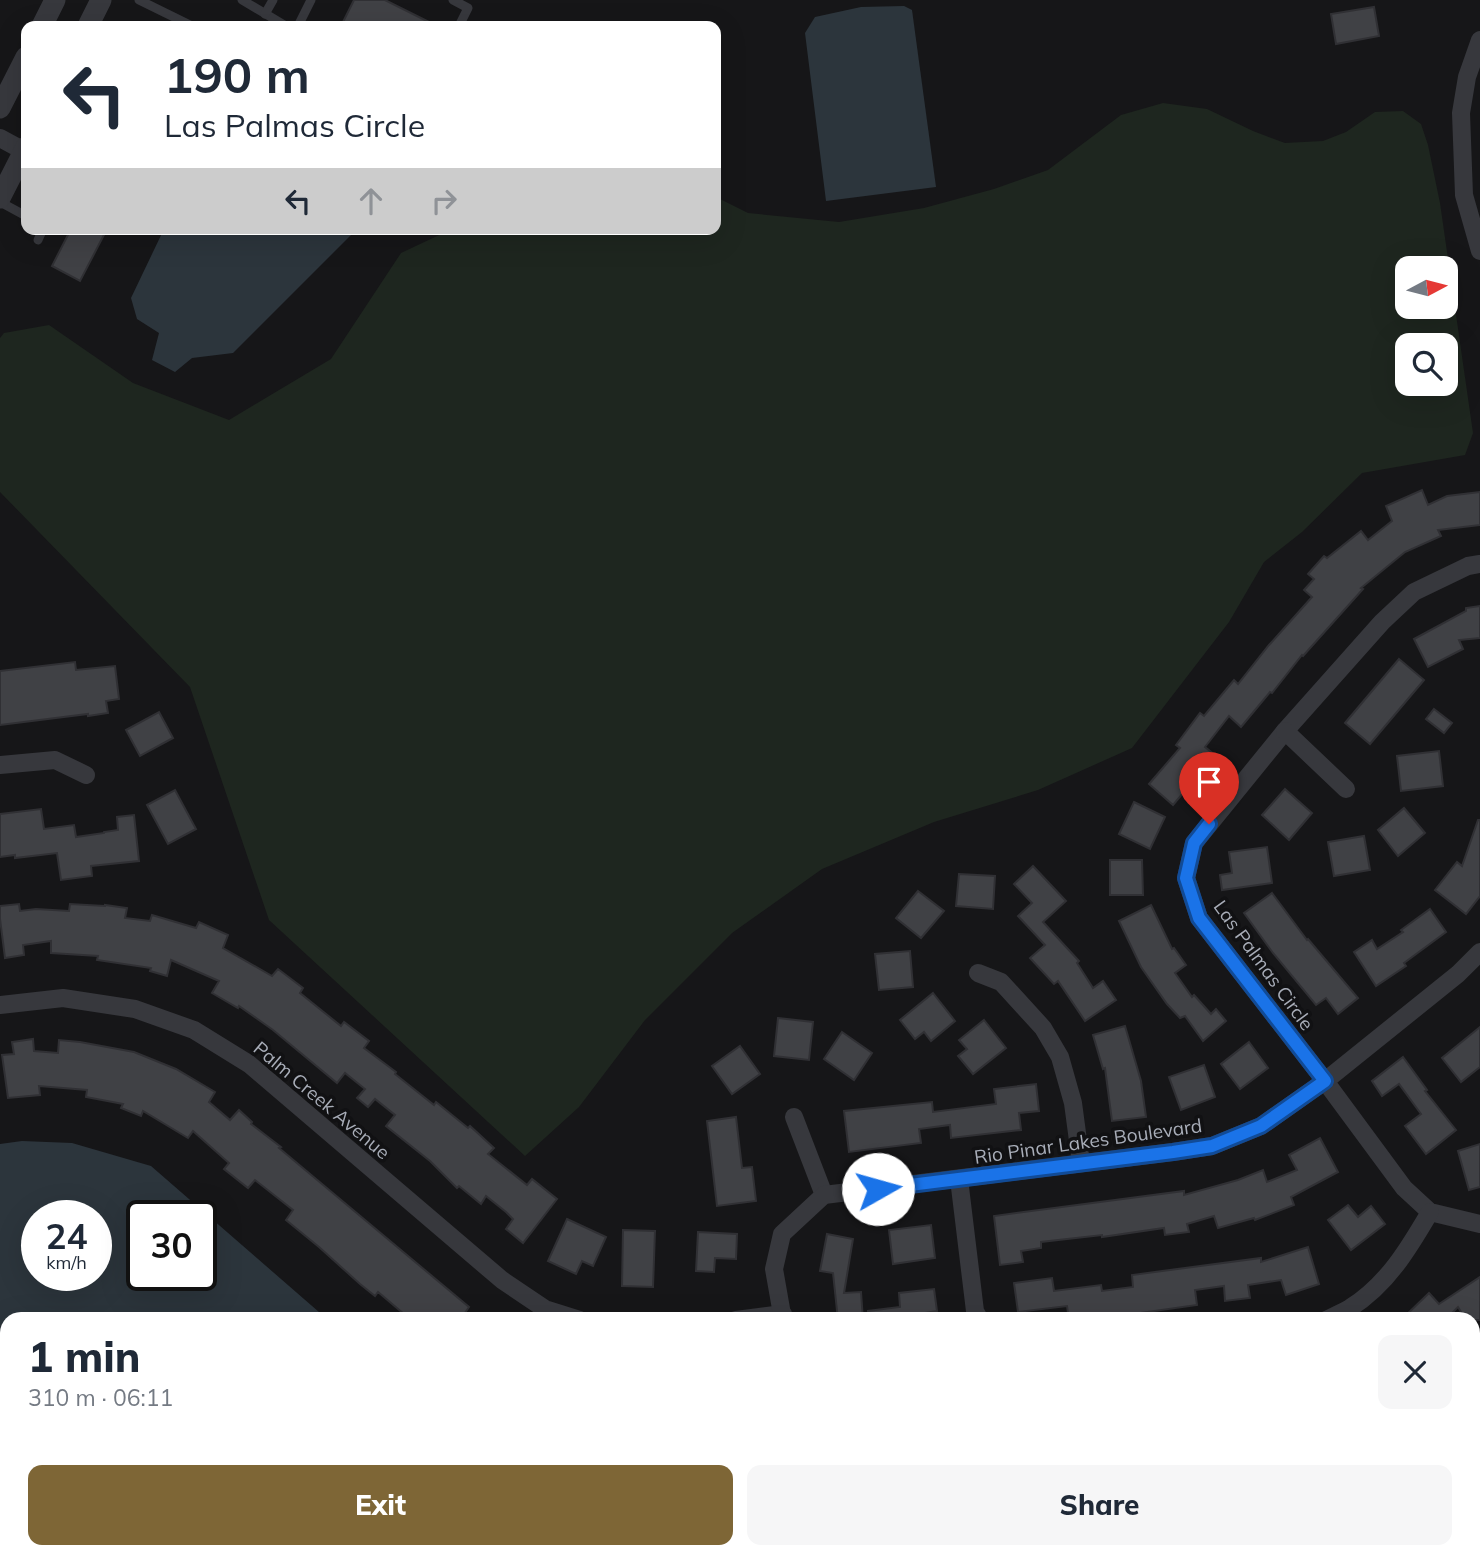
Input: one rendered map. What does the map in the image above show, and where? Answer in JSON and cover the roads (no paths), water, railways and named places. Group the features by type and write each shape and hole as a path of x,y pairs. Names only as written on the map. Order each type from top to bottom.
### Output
{"street":[{"path":"44,21 55,0"},
{"path":"91,21 102,0"},
{"path":"1480,40 1467,77 1461,113 1464,195 1480,242"},
{"path":"0,108 21,67"},
{"path":"0,138 21,147"},
{"path":"0,200 21,157"},
{"name":"Las Palmas Circle","path":"1480,564 1468,566 1414,592 1382,622 1285,731 1194,843 1186,878 1199,918 1404,1188 1430,1212 1480,1224"},
{"path":"1285,731 1346,789"},
{"path":"0,765 55,760 86,775"},
{"name":"Rio Pinar Lakes Boulevard","path":"824,1195 1212,1146 1261,1126 1325,1081 1458,974 1480,953"},
{"path":"978,973 1001,982 1043,1028 1060,1057 1073,1103 1082,1163"},
{"name":"Palm Creek Avenue","path":"0,1005 63,998 135,1009 194,1031 249,1064 502,1280 552,1312"},
{"path":"782,1312 774,1269 782,1234 824,1195 794,1116"},
{"path":"959,1179 976,1312"},
{"path":"1342,1312 1377,1288 1406,1254 1430,1212"}],"lane":[{"path":"139,0 182,21"},
{"path":"242,0 277,21"},
{"path":"265,14 273,0"},
{"path":"301,21 312,0"},
{"path":"453,0 468,8 462,21"},
{"path":"0,200 21,213"},
{"path":"38,240 40,235"}]}
